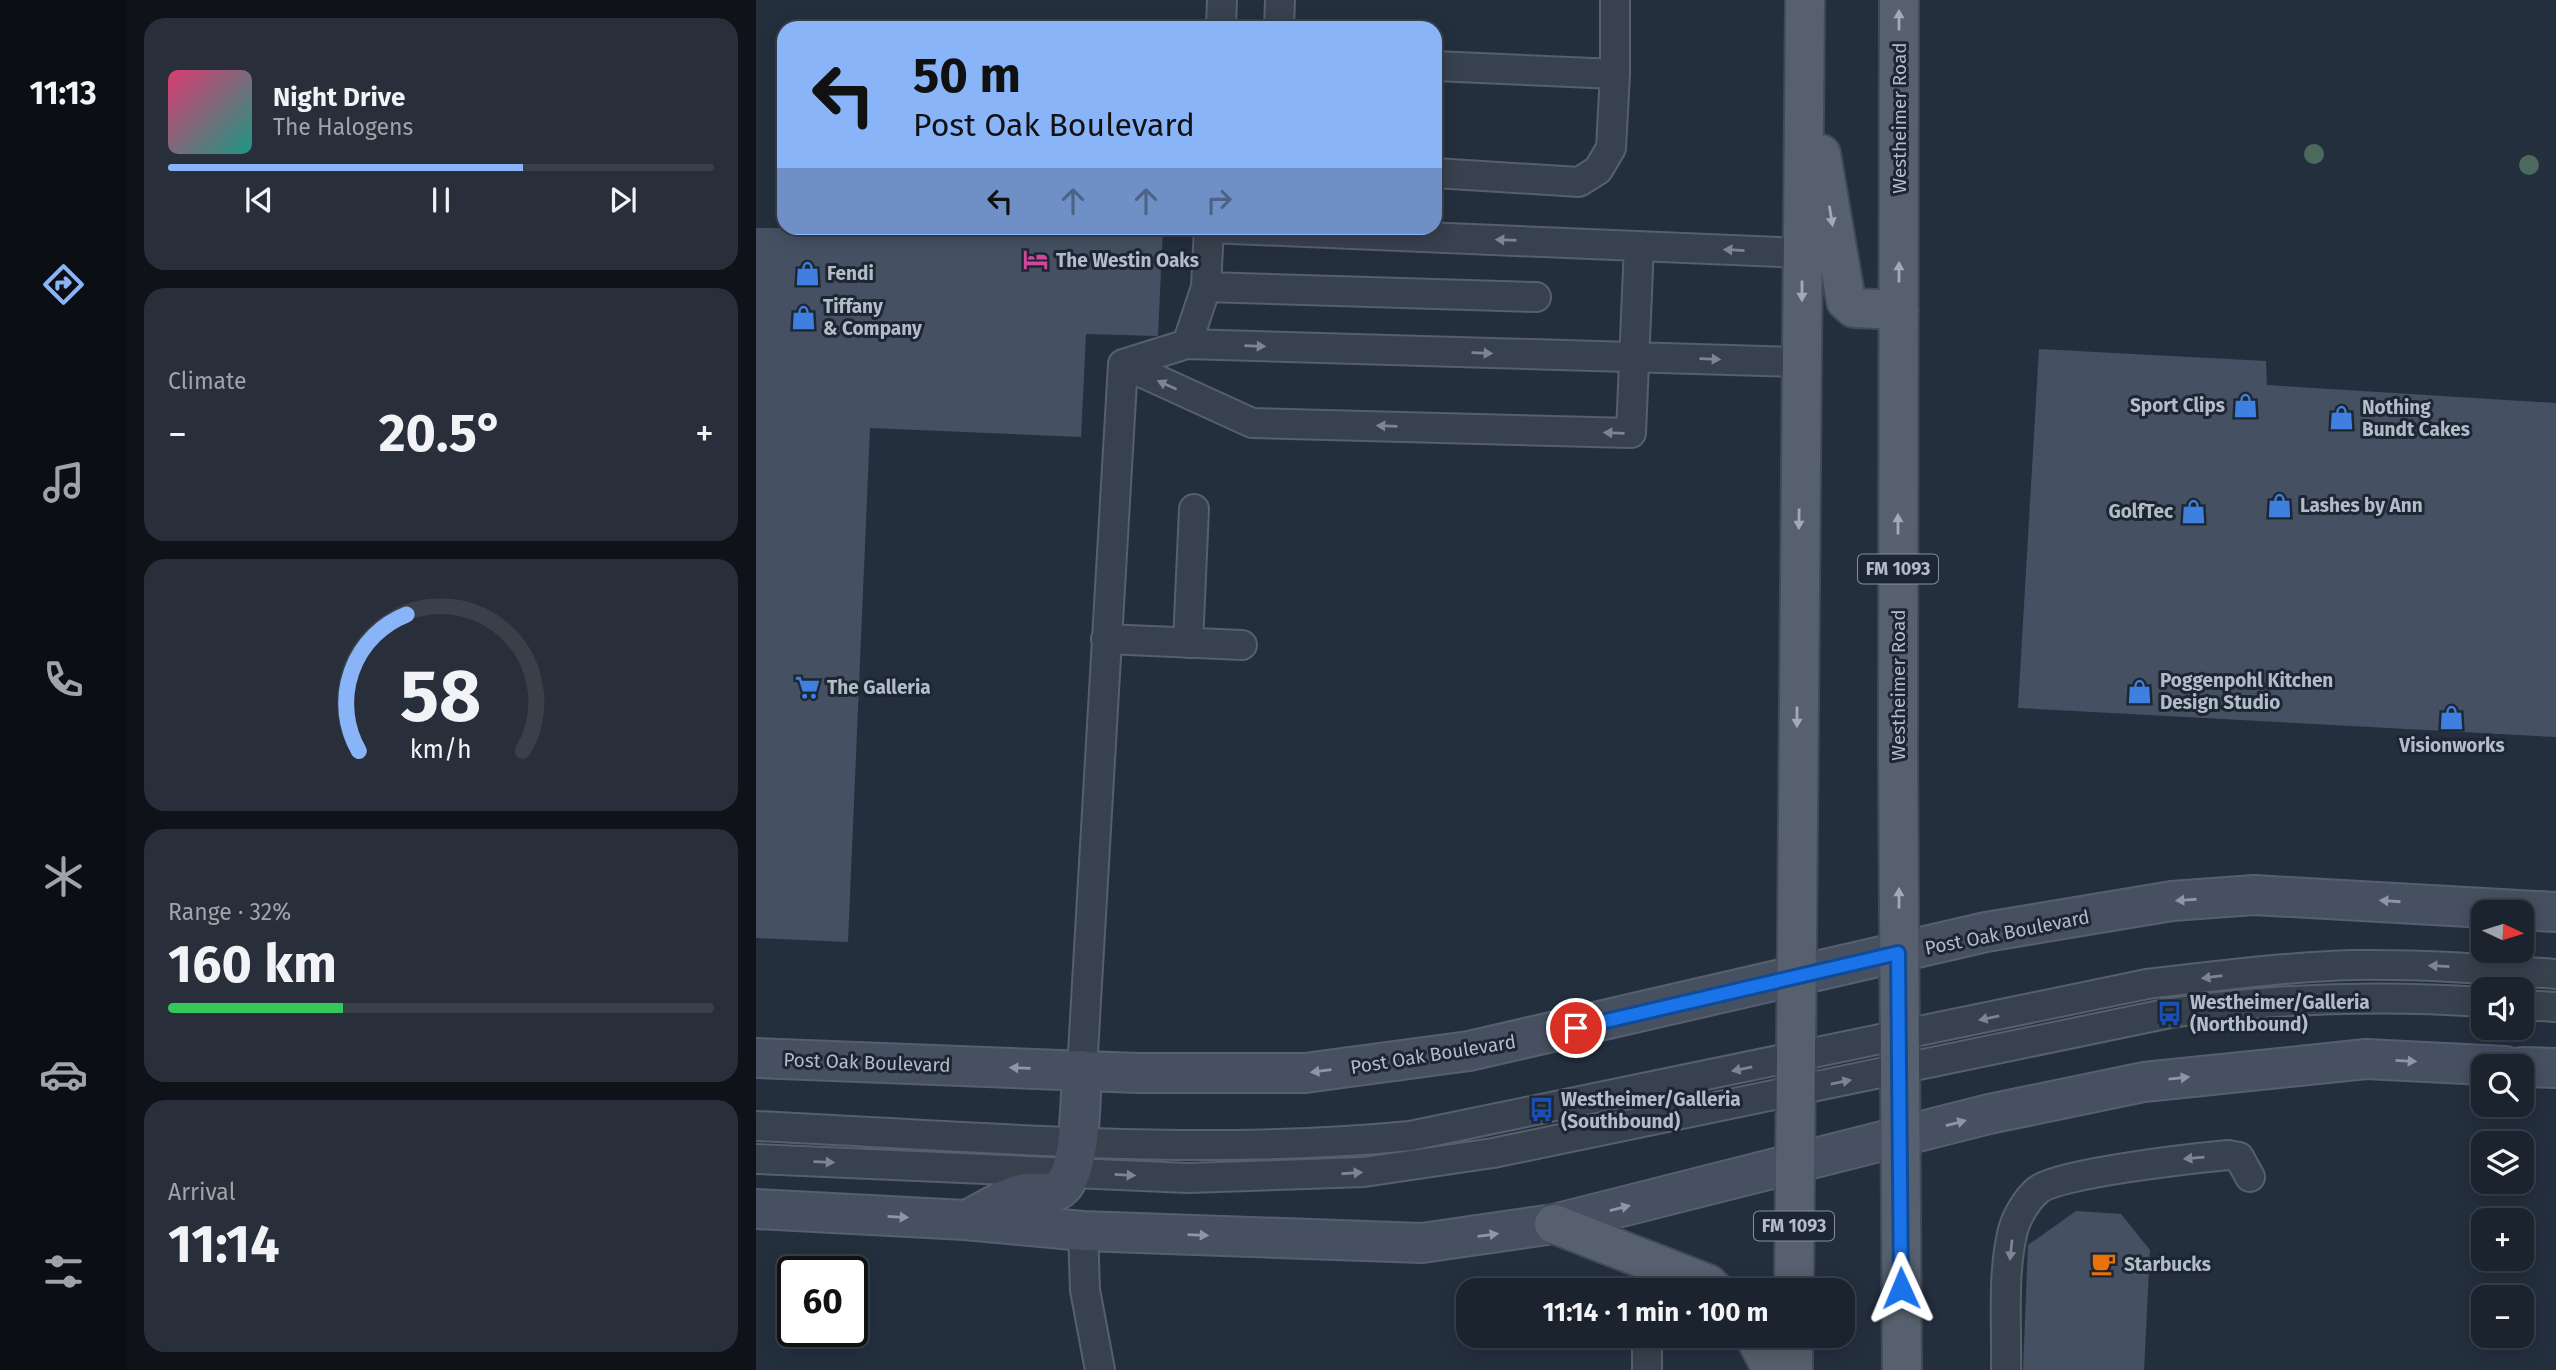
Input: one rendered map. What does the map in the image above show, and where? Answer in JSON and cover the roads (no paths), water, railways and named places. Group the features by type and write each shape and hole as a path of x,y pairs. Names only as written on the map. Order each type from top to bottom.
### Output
{"main road":[{"name":"FM 1093","path":"1794,1278 1805,0"},
{"name":"Westheimer Road","path":"1899,0 1898,953 1902,1370"},
{"path":"1804,52 1846,301 1854,308 1899,310"},
{"name":"Post Oak Boulevard","path":"756,1058 1226,1075 1305,1073 1387,1064 1551,1034 1986,932 2172,901 2254,895 2556,912"},
{"path":"756,1209 965,1220 1083,1231 1422,1243 1554,1224 1989,1114 2144,1082 2367,1059 2471,1064"},
{"path":"2534,1067 2556,1068"},
{"path":"965,1220 1026,1193 1048,1194 1062,1187 1073,1156 1082,1070"},
{"path":"1554,1224 1693,1278"},
{"path":"1761,1348 1773,1370"},
{"path":"1793,1348 1793,1370"}],"lane":[{"path":"1220,21 1222,0"},
{"path":"1279,21 1280,0"},
{"path":"1442,173 1580,182 1598,170 1611,148 1615,0"},
{"path":"1442,66 1615,74"},
{"path":"1187,344 1206,287 1209,235"},
{"path":"1376,235 1802,253"},
{"path":"1123,364 1252,423 1631,433 1639,246"},
{"path":"1206,287 1536,297"},
{"path":"1123,364 1187,344 1801,362"},
{"path":"1082,1070 1123,364"},
{"path":"1188,643 1194,509"},
{"path":"1107,639 1242,645"},
{"path":"1899,1053 2147,984 2260,971 2352,965 2434,966 2556,974"},
{"path":"756,1159 1073,1156 1329,1144 1410,1136 1795,1075 1899,1053 2244,1003 2398,997 2471,1001"},
{"path":"2534,1005 2556,1007"},
{"path":"756,1126 1073,1156"},
{"path":"2006,1370 2008,1280 2013,1230 2024,1207 2040,1188 2155,1163 2228,1155 2239,1157 2249,1177"},
{"path":"1083,1231 1086,1290 1100,1370"},
{"path":"1647,1348 1647,1370"}],"place":[{"name":"The Westin Oaks","path":"1036,260"},
{"name":"Fendi","path":"807,273"},
{"name":"Tiffany & Company","path":"803,317"},
{"name":"Sport Clips","path":"2245,405"},
{"name":"Nothing Bundt Cakes","path":"2342,418"},
{"name":"Lashes by Ann","path":"2280,505"},
{"name":"GolfTec","path":"2193,511"},
{"name":"The Galleria","path":"807,687"},
{"name":"Poggenpohl Kitchen Design Studio","path":"2140,691"},
{"name":"Visionworks","path":"2452,717"},
{"name":"Westheimer/Galleria (Northbound)","path":"2170,1013"},
{"name":"Westheimer/Galleria (Southbound)","path":"1541,1110"},
{"name":"Starbucks","path":"2104,1264"}]}
